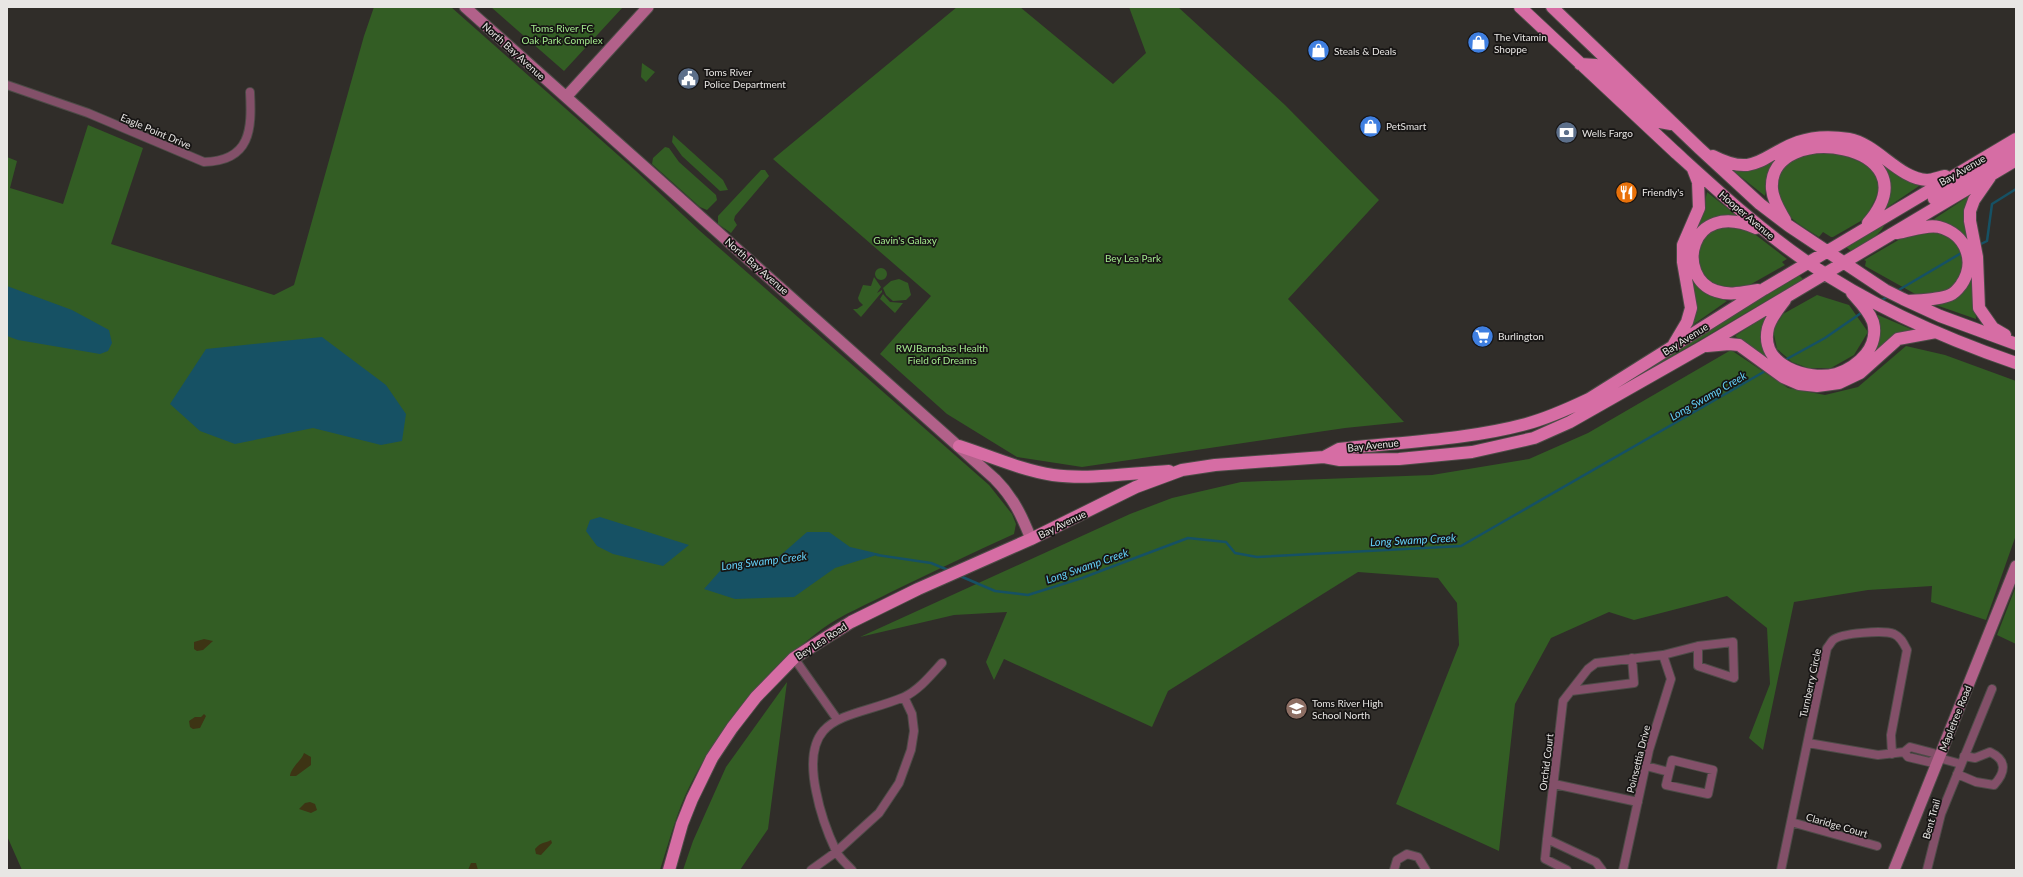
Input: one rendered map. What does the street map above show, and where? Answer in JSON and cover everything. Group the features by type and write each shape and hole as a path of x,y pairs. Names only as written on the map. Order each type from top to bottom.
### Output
{"main road":[{"name":"Hooper Avenue","path":"1520,7 1693,168 1765,232 1808,263 1846,286 1871,306"},
{"name":"Hooper Avenue","path":"1552,7 1699,148 1760,204 1789,226 1885,290 1947,319 2016,342"},
{"path":"1580,64 1596,65 1603,69 1660,122 1676,125"},
{"path":"1699,148 1733,165 1747,166 1761,162 1796,143 1809,138 1830,137 1851,140 1865,146 1912,176 1927,180 1954,175"},
{"name":"Bay Avenue","path":"1324,457 1339,449 1457,437 1527,424 1560,413 1589,399 1764,289 2016,138"},
{"path":"1789,226 1776,204 1772,190 1776,171 1789,157 1808,150 1830,146 1840,147 1862,156 1875,165 1883,178 1884,190 1882,203 1862,230"},
{"path":"1892,234 1914,214 1945,191 2016,149"},
{"name":"Bay Avenue","path":"1031,539 1136,487 1182,470 1215,465 1324,457 1340,460 1399,458 1472,452 1534,438 1576,418 1702,347 2016,160"},
{"path":"1672,347 1687,322 1691,308 1683,262 1683,245 1699,208 1698,182 1693,168"},
{"path":"1905,300 1932,299 1951,295 1957,290 1964,280 1969,268 1970,211 1974,200 1993,173"},
{"path":"1764,289 1734,293 1714,291 1704,284 1695,271 1692,257 1694,245 1699,236 1714,223 1725,220 1735,221 1765,232"},
{"path":"1892,234 1934,226 1940,227 1957,236 1970,247 1979,308 1993,328 2016,342"},
{"path":"1789,294 1773,316 1768,328 1767,340 1776,365 1783,377 1799,384 1817,386 1829,385 1860,373 1898,339 1937,332"},
{"path":"1702,347 1729,344 1738,345 1776,365 1795,371 1813,375 1838,374 1860,361 1872,343 1874,332 1871,306 2016,363"},
{"path":"959,446 1023,467 1054,475 1082,476 1182,470"},
{"name":"Bey Lea Road","path":"669,870 682,824 712,758 732,728 756,698 794,658 851,622 960,570 1031,539"}],"street":[{"name":"North Bay Avenue","path":"465,7 959,446 1009,493 1020,510 1031,539"},
{"path":"566,97 648,7"},
{"name":"Eagle Point Drive","path":"7,85 88,113 204,162 219,162 230,157 239,150 252,121 250,92"},
{"name":"Mapletree Road","path":"1894,870 2016,566"},
{"name":"Turnberry Circle","path":"1781,870 1828,648 1833,640 1841,636 1885,631 1895,634 1900,638 1907,650 1891,734 1892,754"},
{"name":"Orchid Court","path":"1567,870 1545,859 1563,701 1588,669 1596,663 1663,655 1698,646 1733,642 1734,678 1698,666 1698,646"},
{"name":"Poinsettia Drive","path":"1623,870 1646,766 1671,679 1663,655"},
{"path":"794,658 837,719"},
{"path":"1571,691 1634,683 1632,658"},
{"path":"852,870 836,852 820,810 812,773 812,762 815,746 820,735 837,719 904,697 919,687 942,663"},
{"name":"Bent Trail","path":"1927,870 1941,814 1992,689"},
{"path":"812,870 836,852 879,813 899,783 911,750 914,731 912,714 904,697"},
{"path":"1808,743 1878,755 1904,752 1910,747 1933,753 1939,758 1963,760 1975,758 1990,752 1999,757 2003,763 2002,777 1994,785 1976,782 1957,774"},
{"path":"1672,760 1713,770 1708,794 1666,785 1669,772 1672,760"},
{"path":"1646,766 1669,772"},
{"path":"1554,784 1638,802"},
{"name":"Claridge Court","path":"1791,822 1877,846"},
{"path":"1547,838 1596,862 1602,870"},
{"path":"1394,870 1397,860 1407,854 1418,857 1426,870"}],"green space":[{"path":"374,7 451,7 636,171 700,231 989,485 1012,514 1016,524 1014,534 922,577 838,619 800,646 780,664 726,725 697,771 681,805 660,870 22,870 7,836 7,157 17,161 10,188 63,204 88,125 143,148 111,244 274,295 294,285 364,36"},
{"name":"Toms River FC Oak Park Complex","path":"491,7 623,7 564,71"},
{"name":"Bey Lea Park","path":"957,7 1020,7 1113,84 1146,53 1129,7 1178,7 1285,105 1379,200 1288,299 1404,422 1345,428 1082,467 1017,457 947,414 880,354 931,296 773,159"},
{"path":"642,63 655,72 646,82 641,77"},
{"path":"673,135 723,180 728,190 720,191 682,156 672,142"},
{"path":"665,147 669,148 679,162 716,195 717,200 707,210 700,207 652,164 653,158"},
{"path":"1834,151 1867,165 1877,177 1879,191 1866,218 1833,237 1823,232 1819,237 1796,222 1785,211 1780,203 1778,195 1779,178 1782,171 1794,159 1803,155"},
{"path":"1781,155 1768,177 1765,196 1731,169 1737,170"},
{"path":"1876,159 1919,184 1919,186 1882,211"},
{"path":"761,170 765,170 769,176 735,216 734,220 737,225 731,233 718,224 718,216"},
{"path":"1707,192 1737,216 1714,219 1704,224 1695,232 1694,231 1704,207"},
{"path":"1972,194 1970,247 1934,219"},
{"path":"1885,223 1880,232 1866,243 1851,251 1846,247"},
{"path":"1717,226 1748,229 1787,259 1782,262 1785,265 1746,287 1722,289 1705,279 1696,257 1704,236"},
{"path":"1938,231 1954,240 1962,256 1962,269 1956,284 1946,293 1917,295 1865,266 1866,261 1864,260 1907,235"},
{"path":"881,268 885,270 887,274 885,278 881,280 877,278 875,274 877,270"},
{"path":"1973,271 1976,319 1933,304"},
{"path":"1689,274 1710,294 1727,301 1687,329"},
{"path":"1798,274 1803,279 1802,280 1652,368 1651,367"},
{"path":"874,277 881,287 877,293 882,290 882,292 861,317 853,309 857,309 863,305 858,298 863,285 871,286"},
{"path":"899,279 908,283 911,295 906,300 893,301 886,295 883,288 891,281"},
{"path":"883,294 890,302 903,303 895,313 880,299"},
{"path":"1817,295 1849,305 1868,332 1854,355 1831,368 1808,368 1792,362 1777,349 1773,330 1783,314"},
{"path":"1768,314 1770,362 1735,336"},
{"path":"1878,315 1913,330 1868,359 1877,316"},
{"path":"1906,346 1945,355 2016,381 2016,535 1986,620 1931,602 1932,586 1868,590 1794,602 1763,750 1749,738 1770,684 1767,628 1727,596 1634,620 1609,612 1551,638 1515,704 1499,851 1396,804 1459,645 1457,603 1438,578 1358,572 1168,691 1152,727 1004,659 994,680 986,662 1007,612 954,615 860,637 1130,514 1172,498 1241,482 1432,475 1529,459 1588,433 1731,350 1788,388 1825,395 1858,387"},
{"path":"2016,586 2016,644 1997,635"},
{"path":"787,682 768,829 740,870 683,870 693,841 726,767"}],"sand":[{"path":"204,639 213,641 203,650 197,651 194,649 194,642"},
{"path":"204,714 206,716 200,728 193,729 190,727 189,721 195,717 201,717"},
{"path":"304,753 311,757 311,765 296,776 290,776 292,770"},
{"path":"310,802 315,804 317,810 311,813 299,809 305,803"},
{"path":"551,840 552,843 541,855 536,854 535,849 537,846"},
{"path":"471,863 476,863 478,870 468,870"}],"water":[{"path":"7,286 72,310 109,330 112,343 108,351 100,354 18,340 7,336"},
{"path":"322,337 386,385 406,414 402,441 381,445 313,428 235,444 200,431 170,404 206,349"},
{"path":"600,517 689,545 663,566 613,554 597,546 586,531 590,520"},
{"path":"807,532 829,532 850,547 880,554 835,568 794,597 735,599 704,589 727,563 774,561"}],"waterway":[{"name":"Long Swamp Creek","path":"1979,245 1987,241 1992,204 2016,189"},
{"name":"Long Swamp Creek","path":"1897,291 1963,252"},
{"name":"Long Swamp Creek","path":"1880,301 1889,296"},
{"name":"Long Swamp Creek","path":"1785,360 1825,338 1864,311"},
{"name":"Long Swamp Creek","path":"960,576 995,591 1028,595 1082,578 1188,538 1226,542 1235,553 1257,557 1461,546 1767,370"},
{"name":"Long Swamp Creek","path":"877,555 931,563 948,570"}],"place":[{"name":"The Vitamin Shoppe","path":"1478,43"},
{"name":"Steals & Deals","path":"1318,51"},
{"name":"Toms River Police Department","path":"688,78"},
{"name":"PetSmart","path":"1370,126"},
{"name":"Wells Fargo","path":"1567,133"},
{"name":"Friendly's","path":"1627,192"},
{"name":"Burlington","path":"1482,336"},
{"name":"Toms River High School North","path":"1297,709"}],"park label":[{"name":"Gavin's Galaxy","path":"905,240"},
{"name":"RWJBarnabas Health Field of Dreams","path":"942,354"}]}
